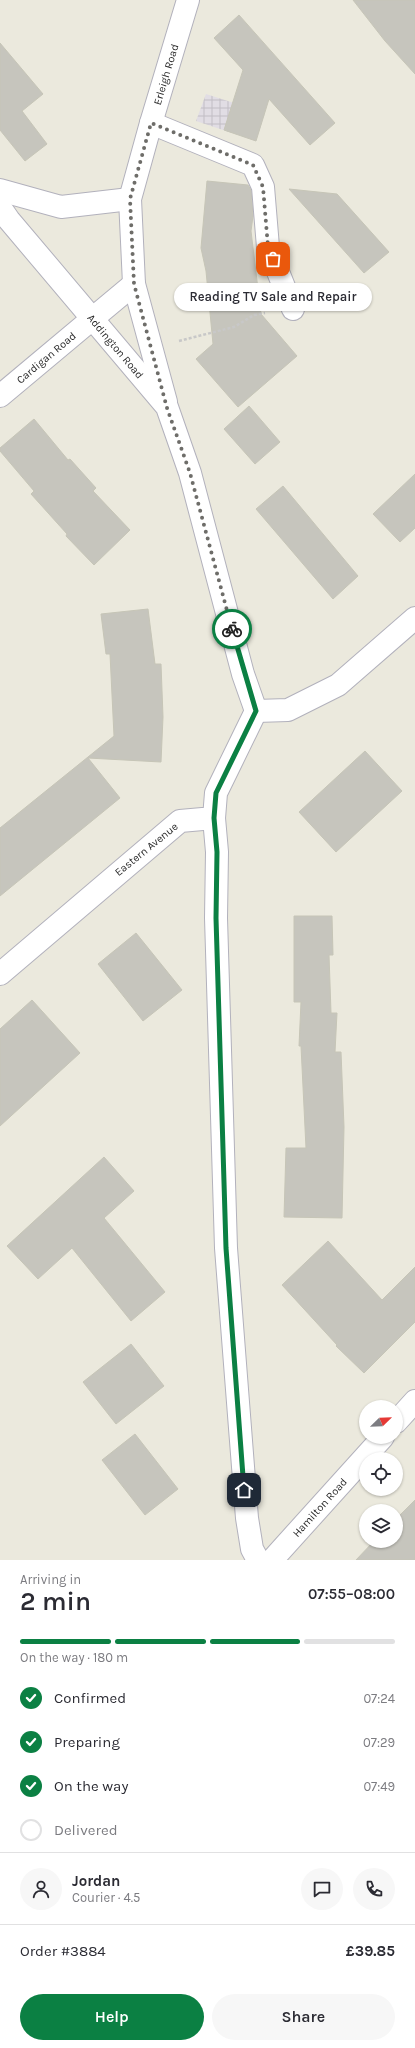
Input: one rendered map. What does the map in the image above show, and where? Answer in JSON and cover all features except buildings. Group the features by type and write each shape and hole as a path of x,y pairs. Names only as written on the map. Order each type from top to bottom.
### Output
{"street":[{"name":"Erleigh Road","path":"167,408 134,284 130,199 188,0"},
{"path":"151,123 253,165 263,187 268,247 293,308"},
{"path":"0,190 61,207 130,199"},
{"name":"Addington Road","path":"0,207 9,220 167,408 190,473 244,674 256,711"},
{"name":"Cardigan Road","path":"0,396 134,284"},
{"path":"258,1560 252,1549 246,1518 226,1248 216,918 217,852 214,818 216,793 256,711 288,710 338,685 415,618"},
{"name":"Eastern Avenue","path":"0,974 180,821 214,818"},
{"path":"403,1414 415,1401"},
{"name":"Hamilton Road","path":"272,1560 377,1444"}],"path":[{"path":"152,348 234,327 254,315 293,308"}],"shaded area":[{"path":"206,94 265,113 256,141 196,121"}],"way so far":[{"path":"232,629 190,473 167,408 134,284 130,199 151,123 253,165 263,187 268,247 273,259"}],"place":[{"name":"Reading TV Sale and Repair","path":"273,259"}],"route":[{"path":"232,629 256,711 216,793 214,818 217,852 216,918 221,1130 226,1248 244,1490"}]}
